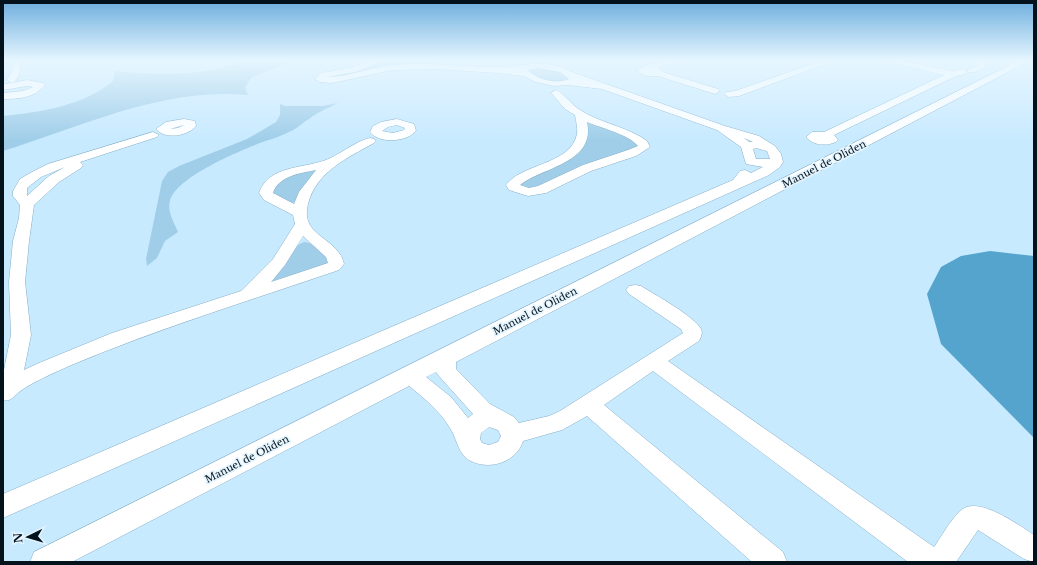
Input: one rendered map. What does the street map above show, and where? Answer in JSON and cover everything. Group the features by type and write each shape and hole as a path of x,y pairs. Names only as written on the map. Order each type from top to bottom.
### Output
{"street":[{"path":"3,96 30,92 36,90 39,86"},
{"path":"549,86 563,102 580,115 635,137 643,143 644,147 632,153 587,168 541,190 528,192 514,187 513,185 515,182 557,162 580,142 583,134 580,115"},
{"path":"556,93 560,86"},
{"path":"604,86 720,128 753,138 771,148 777,155 777,162"},
{"path":"702,86 715,91 710,92 710,94 724,98 730,96 729,94 736,94 758,86"},
{"path":"826,135 924,86"},
{"name":"Manuel de Oliden","path":"44,562 975,86"},
{"path":"244,297 277,266 293,242 307,189 329,163 373,136 390,136 407,133 410,130 410,126 402,123 385,124 377,128 373,136"},
{"path":"720,128 748,146 756,145 771,148"},
{"path":"7,392 21,334 17,282 27,204 44,187 64,172 104,152 162,132"},
{"path":"738,183 749,167 750,161 748,146"},
{"path":"750,161 761,164 777,162"},
{"path":"3,506 765,172 777,162"},
{"path":"7,392 46,368 93,348 333,268 336,261 333,256 312,237 300,218 269,197 266,193 268,186 276,179 288,173 329,163"},
{"path":"513,434 554,424 588,404 692,336 692,330 688,325 636,290"},
{"path":"408,376 425,386 454,417 465,431 470,445 474,450 489,455 503,451 509,446 513,434 511,428 507,424 482,410 446,371 446,356"},
{"path":"653,361 931,562"},
{"path":"588,404 773,562"},
{"path":"468,440 468,434 475,423 481,420 495,418"},
{"path":"940,562 969,519 978,518 990,522 1034,550"}],"shaded area":[{"path":"106,86 245,86 248,95 216,94 185,97 154,103 93,120 3,151 3,116 47,110 75,102"},
{"path":"338,103 316,114 292,131 233,154 206,168 183,184 174,192 169,205 171,217 178,232 165,241 157,258 147,266 146,259 162,181 168,172 179,166 247,139 276,122 280,115 280,104 286,106 323,106"},
{"path":"591,120 641,144 639,148 535,190 520,187 520,184 563,162 586,123"},
{"path":"316,169 317,171 297,202 287,202 272,194 274,183 288,175"},
{"path":"305,242 317,247 332,263 276,282 273,280 273,275 291,251"},
{"path":"990,251 1034,256 1034,438 941,344 927,294 941,267 961,256"}]}
